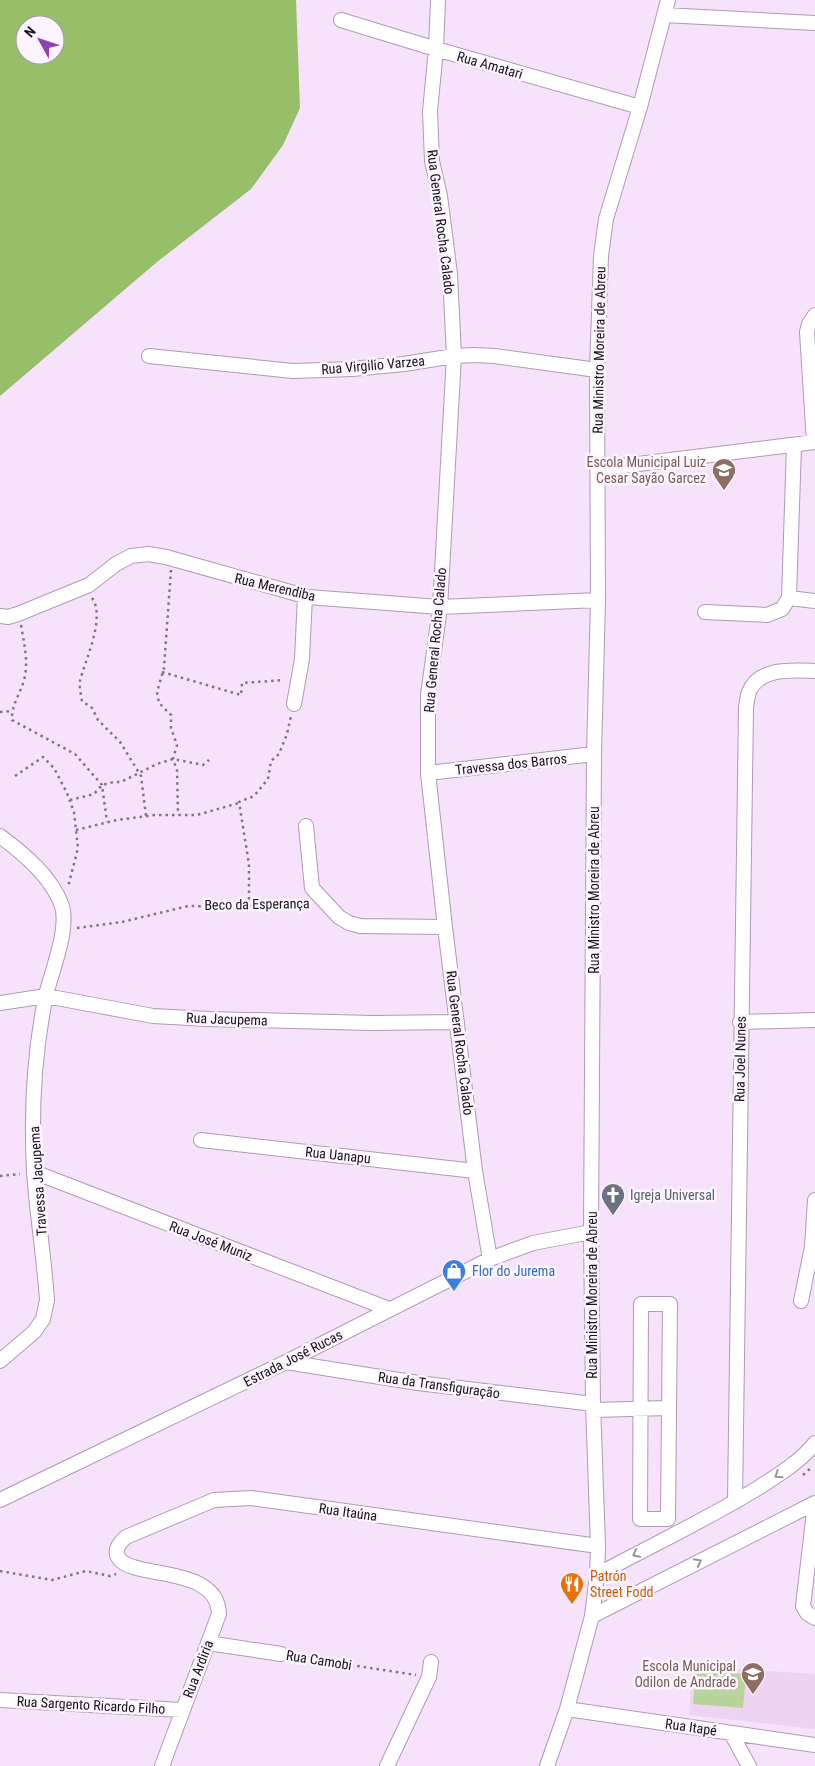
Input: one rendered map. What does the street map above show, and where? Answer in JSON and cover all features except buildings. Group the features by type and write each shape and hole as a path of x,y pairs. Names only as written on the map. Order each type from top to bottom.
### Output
{"street":[{"name":"Rua General Rocha Calado","path":"438,0 436,50 430,92 431,144 450,274 454,356 440,607 428,696 428,773 444,927 458,1022 475,1171 490,1259"},
{"name":"Rua Ministro Moreira de Abreu","path":"547,1766 567,1709 592,1616 598,1546 593,1407 591,1232 594,754 598,600 597,370 601,265 606,220 640,107 668,0"},
{"path":"664,15 815,24"},
{"name":"Rua Amatari","path":"341,20 436,50 640,107"},
{"path":"598,470 814,442 807,332 809,324 815,315"},
{"name":"Rua Virgilio Varzea","path":"149,356 293,371 395,365 454,356 494,356 597,370"},
{"path":"704,612 767,615 782,609 789,598 794,445"},
{"name":"Rua Merendiba","path":"0,616 8,617 18,614 84,588 116,564 132,556 148,554 305,596 440,607 598,600"},
{"path":"294,704 302,659 305,596"},
{"path":"789,598 815,601"},
{"name":"Rua Joel Nunes","path":"735,1502 740,1022 744,734 746,708 749,691 758,679 776,671 815,671"},
{"name":"Travessa dos Barros","path":"428,773 594,754"},
{"path":"306,826 312,888 326,902"},
{"path":"0,836 29,860 45,877 55,890 62,908"},
{"name":"Beco da Esperança","path":"326,902 339,916 349,923 360,926 444,927"},
{"name":"Travessa Jacupema","path":"6,1357 34,1332 43,1318 47,1300 34,1172 33,1114 36,1060 46,996 63,930 62,908"},
{"name":"Rua Jacupema","path":"0,1003 46,996 153,1016 372,1023 458,1022"},
{"path":"740,1022 815,1020"},
{"name":"Rua Uanapu","path":"201,1140 475,1171"},
{"name":"Rua José Muniz","path":"34,1172 389,1309"},
{"path":"801,1301 814,1247 815,1200"},
{"name":"Estrada José Rucas","path":"0,1500 286,1362 490,1259 533,1243 591,1232"},
{"path":"641,1304 670,1304 669,1408 668,1519 640,1519 641,1304"},
{"name":"Rua da Transfiguração","path":"286,1362 418,1383 593,1407 669,1408"},
{"path":"596,1575 735,1502 801,1458 815,1444"},
{"name":"Rua Itaúna","path":"132,1567 119,1559 116,1554 117,1547 126,1536 223,1498 251,1498 598,1546"},
{"path":"592,1616 815,1503"},
{"path":"815,1503 803,1606 815,1618"},
{"name":"Rua Ardiria","path":"132,1567 167,1573 193,1582 205,1588 217,1600 219,1614 162,1766"},
{"name":"Rua Camobi","path":"208,1643 282,1654"},
{"path":"387,1766 429,1677 431,1662"},
{"name":"Rua Sargento Ricardo Filho","path":"0,1700 182,1710"},
{"name":"Rua Itapé","path":"567,1709 815,1744"},
{"path":"731,1733 749,1766"}],"path":[{"path":"172,559 162,672 157,692 159,703 171,715 171,728 177,745 173,759 177,770 178,815"},
{"path":"84,588 95,602 97,626 80,683 82,701 92,708 98,720 120,742 140,773 146,816"},
{"path":"18,614 27,656 24,677 11,711 12,720 75,754 102,785 107,822"},
{"path":"162,672 241,695 242,683 298,680"},
{"path":"76,830 107,822 146,816 197,815 254,796 268,780 271,762 278,754 287,734 294,704"},
{"path":"0,712 11,711"},
{"path":"15,776 43,757 54,768 70,800 74,812 78,848 62,908"},
{"path":"70,800 94,794 102,785 121,782 173,759 203,766 209,760"},
{"path":"239,802 249,864 249,906"},
{"name":"Beco da Esperança","path":"63,930 122,922 188,906 249,906 326,902"},
{"path":"0,1176 34,1172"},
{"path":"801,1477 815,1464"},
{"path":"0,1570 52,1580 86,1571 110,1576 132,1567"},
{"name":"Rua Camobi","path":"282,1654 429,1677"}],"shaded area":[{"name":"Escola Municipal Odilon de Andrade","path":"693,1666 815,1674 815,1729 689,1715"}],"green space":[{"path":"0,0 296,0 300,108 283,145 251,189 157,262 0,396"},
{"path":"696,1670 746,1674 743,1708 693,1704"}],"place":[{"name":"Escola Municipal Luiz Cesar Sayão Garcez","path":"724,491"},
{"name":"Igreja Universal","path":"613,1216"},
{"name":"Flor do Jurema","path":"454,1292"},
{"name":"Patrón Street Fodd","path":"572,1605"},
{"name":"Escola Municipal Odilon de Andrade","path":"753,1695"}]}
